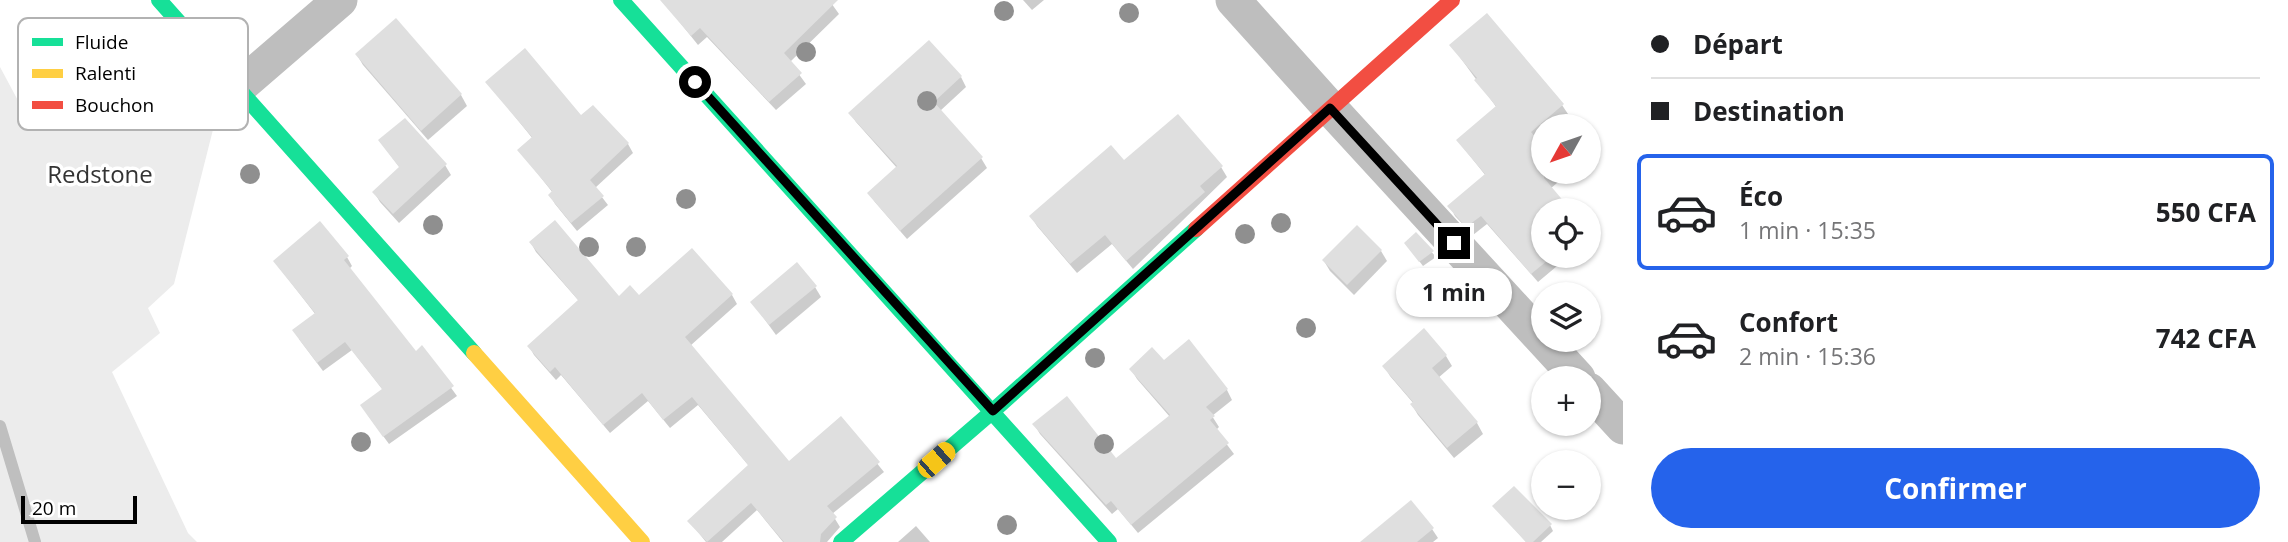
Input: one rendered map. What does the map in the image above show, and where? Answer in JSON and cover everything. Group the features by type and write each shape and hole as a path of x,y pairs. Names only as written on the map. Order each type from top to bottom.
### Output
{"street":[{"path":"159,0 175,18"},
{"path":"248,79 340,0"},
{"path":"621,0 1109,542"},
{"path":"1233,0 1567,366"},
{"path":"841,542 993,411 1448,1"},
{"path":"248,101 642,542"},
{"path":"1601,403 1623,427"}],"green space":[{"name":"Redstone","path":"0,67 18,101 18,130 213,130 174,284 148,308 160,333 112,372 188,533 197,542 0,542"}],"building":[{"path":"660,0 838,0 784,53 802,73 769,102 700,28 691,36"},
{"path":"1487,13 1564,104 1552,114 1531,114 1531,184 1549,184 1561,198 1531,198 1531,268 1538,268 1531,274 1481,216 1466,227 1447,206 1485,174 1456,140 1496,106 1449,45"},
{"path":"396,18 462,94 421,131 355,54"},
{"path":"929,40 962,76 934,102 983,157 900,231 867,193 897,166 848,113"},
{"path":"525,48 581,115 593,105 629,143 590,180 604,196 571,223 548,195 552,191 517,150 532,137 485,82"},
{"path":"1178,114 1223,166 1200,186 1205,192 1126,261 1105,235 1070,264 1029,216 1111,145 1124,160"},
{"path":"405,118 447,164 393,214 372,192 399,167 378,140"},
{"path":"555,220 619,296 630,285 639,295 692,248 733,294 685,337 789,461 841,416 880,462 827,506 837,517 821,534 820,542 784,542 751,503 707,542 687,521 748,465 692,397 663,420 642,393 603,425 555,367 550,372 527,346 578,300 529,242"},
{"path":"320,221 349,256 344,260 416,351 422,345 454,386 383,437 360,405 382,389 345,342 317,363 292,330 315,313 273,261"},
{"path":"1357,225 1382,250 1347,285 1322,260"},
{"path":"1416,232 1434,251 1419,262 1404,243"},
{"path":"797,262 817,286 769,325 750,302"},
{"path":"1424,328 1447,355 1432,368 1478,422 1447,448 1382,366"},
{"path":"1189,339 1228,389 1206,407 1215,416 1210,420 1229,443 1131,525 1111,501 1106,505 1032,424 1067,396 1116,458 1170,415 1129,369 1152,347 1164,360"},
{"path":"1514,486 1531,503 1531,520 1548,520 1552,524 1533,542 1526,542 1492,506"},
{"path":"1411,500 1434,528 1417,542 1360,542"}],"waterway":[{"path":"0,426 35,542"}],"traffic: fast":[{"path":"159,0 175,18"},
{"path":"621,0 1109,542"},
{"path":"248,100 474,353"},
{"path":"841,542 993,411 1196,229"}],"traffic: slow":[{"path":"474,353 642,542"}],"traffic: jam":[{"path":"1196,229 1452,0"}],"route":[{"path":"695,82 993,411 1330,108 1454,243"}]}
